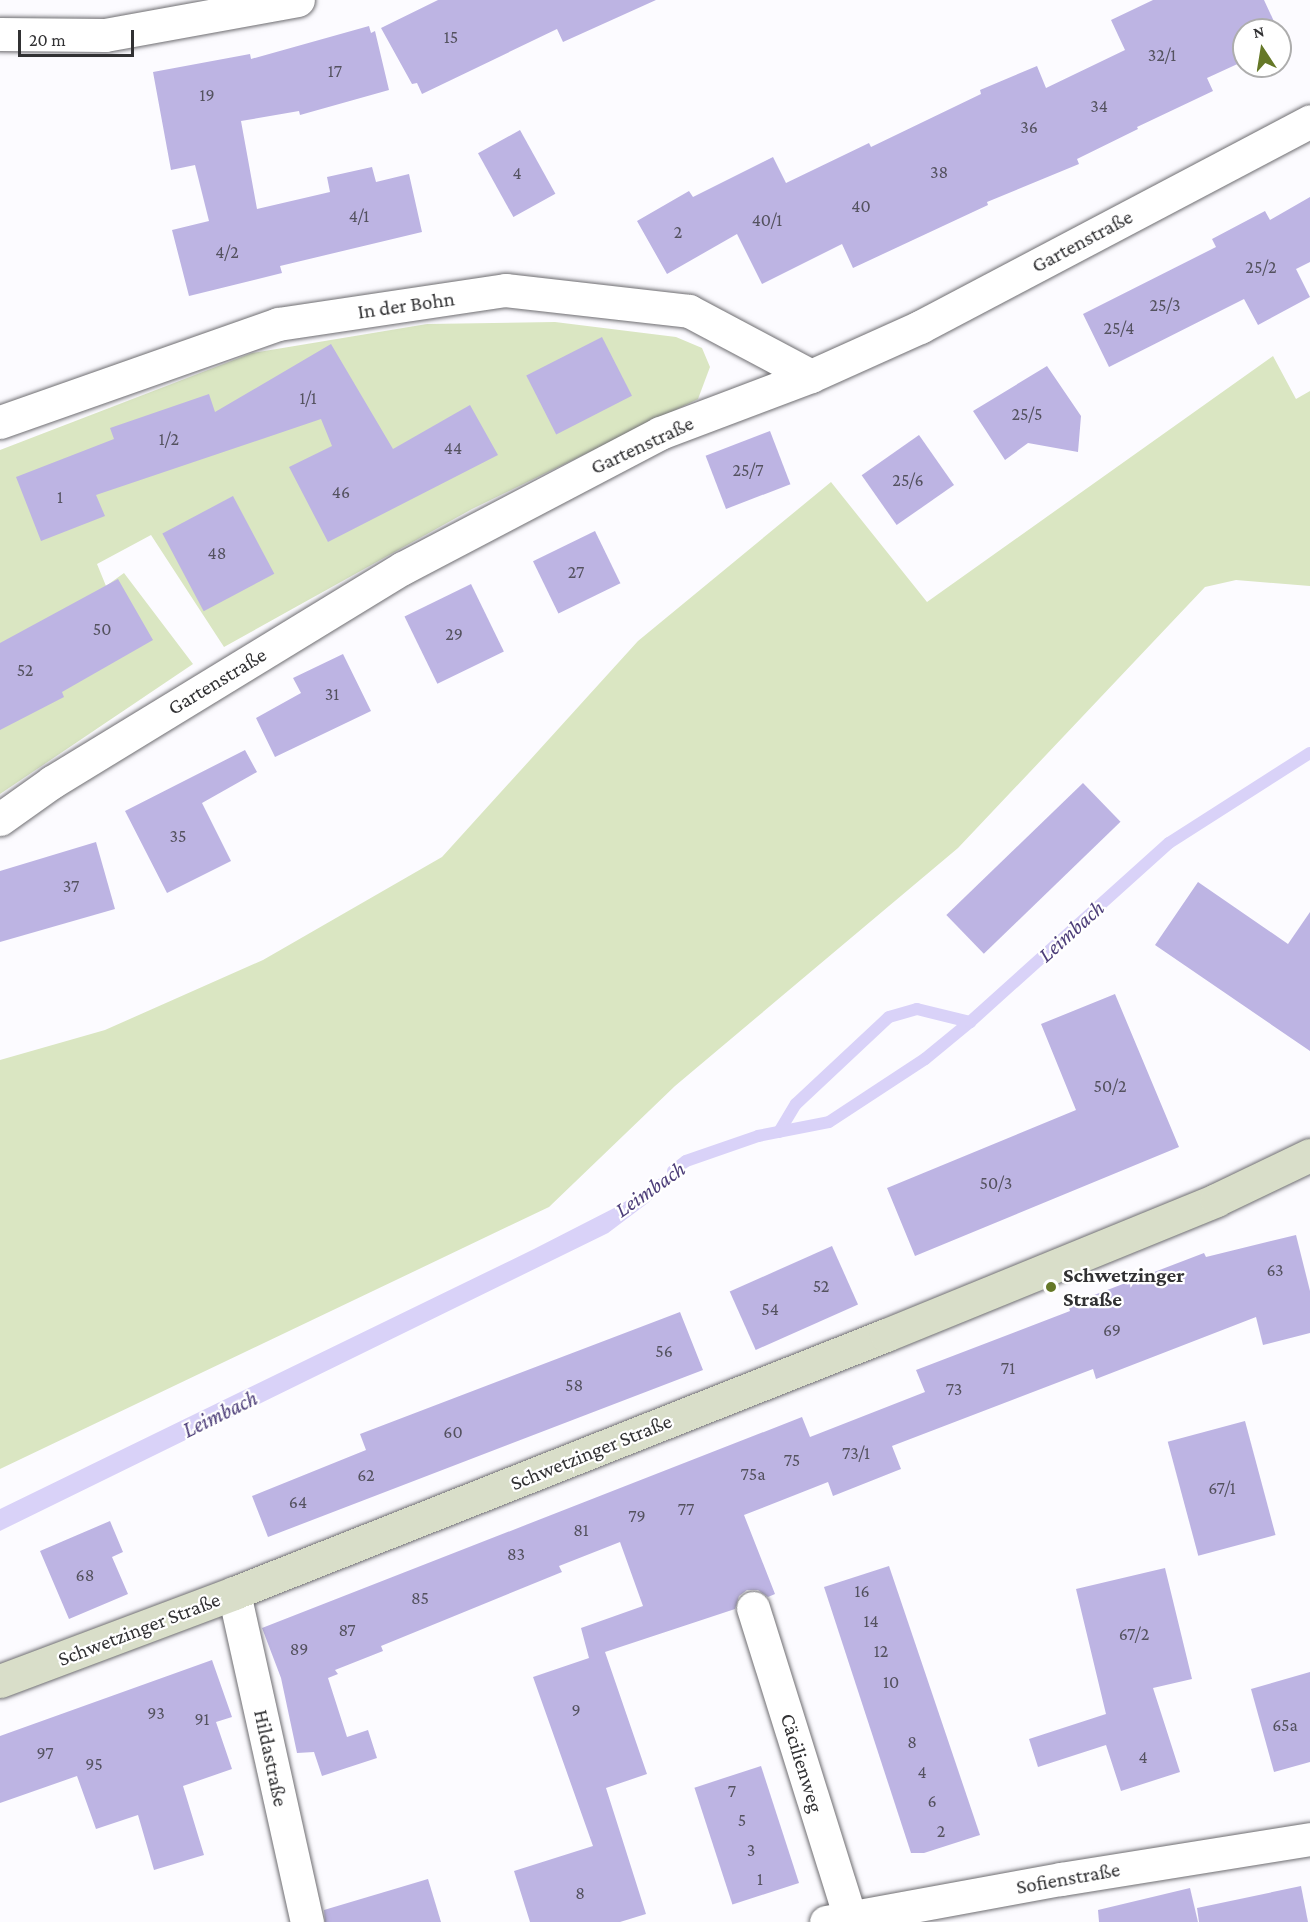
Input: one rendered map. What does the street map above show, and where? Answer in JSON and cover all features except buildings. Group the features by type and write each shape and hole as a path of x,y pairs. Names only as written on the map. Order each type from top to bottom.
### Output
{"street":[{"path":"0,34 105,35 298,0"},
{"name":"Gartenstraße","path":"0,819 52,782 403,568 660,433 811,376 920,327 1310,121"},
{"name":"In der Bohn","path":"0,422 278,324 505,290 689,311 811,376"},
{"name":"Schwetzinger Straße","path":"0,1681 234,1593 1216,1200 1310,1155"},
{"name":"Hildastraße","path":"234,1593 307,1922"},
{"name":"Cäcilienweg","path":"753,1608 838,1920"},
{"name":"Sofienstraße","path":"838,1920 1310,1839"}],"green space":[{"path":"555,322 676,337 702,348 710,367 698,399 472,509 224,647 151,535 97,564 106,586 124,573 193,664 0,794 0,450 252,353 427,324"},
{"path":"1273,356 1296,399 1310,391 1310,586 1236,580 1205,587 958,848 675,1086 549,1207 0,1469 0,1060 105,1030 263,960 442,857 638,641 831,482 927,602"}],"water":[{"path":"686,1161 649,1202 608,1233 0,1531 0,1509 534,1249 620,1205"}],"waterway":[{"name":"Leimbach","path":"673,1171 686,1161 758,1136 829,1122 925,1059 970,1022 1169,843 1310,753"},
{"path":"779,1132 796,1104 889,1017 917,1009 970,1022"}],"place":[{"name":"Schwetzinger Straße","path":"1051,1287"}]}
